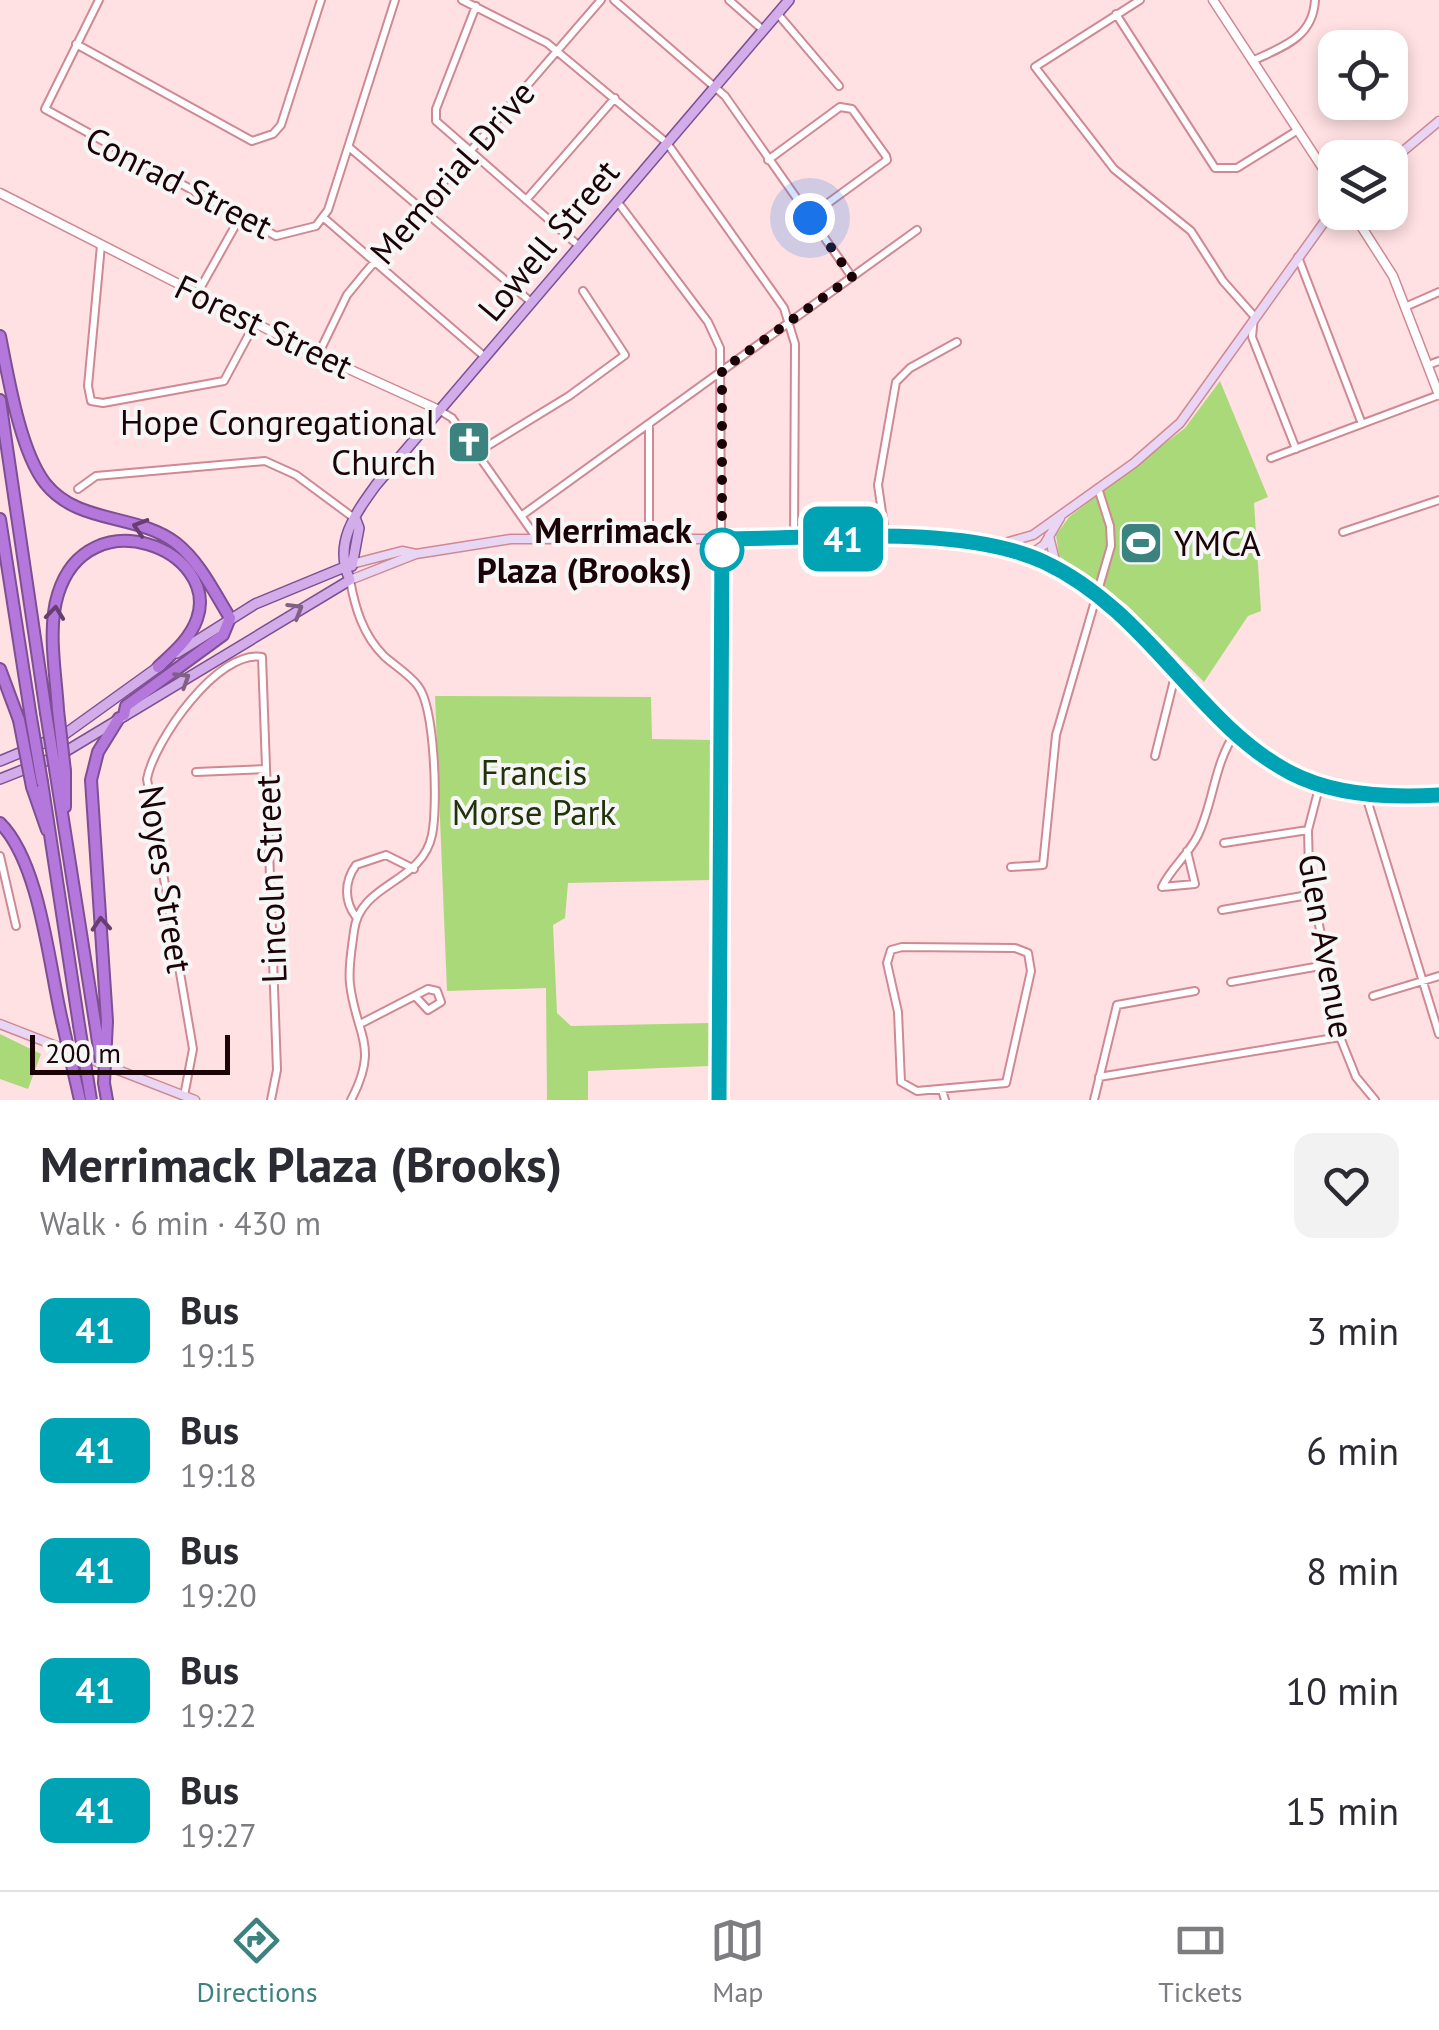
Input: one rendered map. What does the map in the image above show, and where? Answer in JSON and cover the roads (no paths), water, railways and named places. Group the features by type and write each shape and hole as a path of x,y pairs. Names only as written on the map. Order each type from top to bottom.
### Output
{"highway":[{"path":"0,336 26,439 46,483 90,513 143,527 176,543 200,569 230,618 222,635 126,706 98,752 91,780 108,1021 104,1083"},
{"path":"0,400 52,712 63,818 107,1100"},
{"path":"0,519 25,719 50,835 90,1100"},
{"path":"52,712 54,606 68,570 79,555 98,543 123,539 150,544 179,562 194,582 199,604 194,626 158,667"},
{"path":"0,669 25,719"},
{"path":"0,822 15,840 27,870 80,1100"}],"main road":[{"name":"Lowell Street","path":"348,565 346,535 376,485 788,0"},
{"path":"1408,147 1439,122"},
{"path":"994,546 1033,535 1180,423 1318,230"},
{"path":"1028,556 1049,536 1062,515"},
{"path":"1028,556 1033,535"},
{"path":"1049,536 1057,569"},
{"path":"0,779 58,756 350,580 416,554 536,537 944,539 994,546 1028,556 1057,569 1098,596 1177,668 1236,732 1275,764 1320,784 1365,793 1439,794"},
{"path":"0,761 75,728 230,618 348,565 402,551 416,554"},
{"path":"348,565 350,580"},
{"path":"0,1024 195,1100"}],"street":[{"path":"99,0 76,44 252,141 272,134 281,125 321,0"},
{"name":"Conrad Street","path":"76,44 45,109 276,236 316,226 324,218 350,148 395,0"},
{"path":"462,0 558,50 667,143 791,321 794,539"},
{"name":"Memorial Drive","path":"318,355 347,295 601,0"},
{"path":"614,0 716,86 852,277"},
{"path":"729,0 763,30"},
{"path":"1140,0 1035,67 1114,168 1191,232 1223,281 1254,316 1252,337 1296,449"},
{"path":"1213,0 1318,161"},
{"path":"1252,61 1302,35 1312,17 1315,0"},
{"path":"476,6 434,116 579,246"},
{"path":"777,13 840,86"},
{"path":"1116,14 1215,168 1238,168 1298,130"},
{"path":"526,200 615,98"},
{"path":"768,160 840,107 847,108 887,160 810,218"},
{"path":"350,148 531,302"},
{"name":"Forest Street","path":"0,193 318,355 452,418 536,537"},
{"path":"618,201 708,322 720,348 719,1100"},
{"path":"324,218 484,357"},
{"path":"198,294 239,219"},
{"path":"521,516 917,230"},
{"path":"1271,458 1439,395 1393,276 1364,230"},
{"path":"101,245 88,386 91,402 222,382 255,323"},
{"path":"1298,256 1362,424"},
{"path":"476,452 569,396 626,352 583,291"},
{"path":"1405,307 1439,292"},
{"path":"886,539 878,484 896,382 910,368 957,342"},
{"path":"1428,365 1439,361"},
{"path":"649,424 650,538"},
{"path":"78,489 96,476 258,460 296,475 356,520"},
{"path":"1011,867 1043,865 1056,735 1112,539 1098,488"},
{"path":"1343,532 1439,500"},
{"path":"350,580 362,624 372,643 419,687 428,706 432,833 414,869 371,896 356,917 350,984 362,1023 367,1062 351,1100"},
{"name":"Lincoln Street","path":"262,657 277,1070 270,1100"},
{"name":"Noyes Street","path":"184,1096 192,1048 147,779 161,742 202,689 240,658 262,657"},
{"path":"1155,756 1177,668"},
{"path":"1187,851 1195,884 1162,887 1187,851 1198,836 1222,756 1236,732"},
{"path":"196,772 266,768"},
{"name":"Glen Avenue","path":"1320,784 1306,854 1340,1037 1356,1078 1376,1100"},
{"path":"1365,793 1439,1034"},
{"path":"1224,844 1308,830"},
{"path":"356,917 348,906 347,888 356,865 386,854 414,869"},
{"path":"0,856 16,926"},
{"path":"1222,910 1314,894"},
{"path":"902,947 1025,950 1031,956 1031,971 1008,1080 993,1087 942,1090 912,1090 900,1082 899,1019 888,954 902,947"},
{"path":"1231,982 1326,965"},
{"path":"1373,996 1439,976"},
{"path":"1094,1100 1116,1005 1194,990"},
{"path":"362,1023 416,996"},
{"path":"1099,1077 1340,1037"},
{"path":"942,1090 943,1100"}],"place":[{"name":"Hope Congregational Church","path":"469,442"},
{"name":"YMCA","path":"1141,543"},
{"name":"Merrimack Plaza (Brooks)","path":"722,550"}],"park label":[{"name":"Francis Morse Park","path":"534,792"}]}
